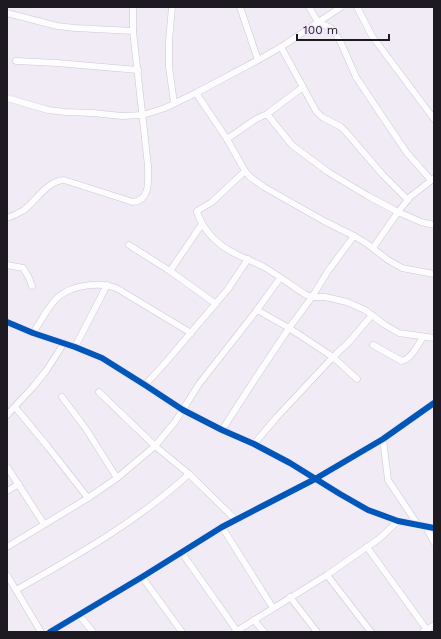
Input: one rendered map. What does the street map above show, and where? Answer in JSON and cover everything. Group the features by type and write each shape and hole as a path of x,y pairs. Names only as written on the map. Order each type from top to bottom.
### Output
{"street":[{"path":"7,218 23,210 53,183 64,180 133,202 142,200 148,187 148,166 133,31 133,7"},
{"path":"172,7 169,61 174,103"},
{"path":"240,7 258,60"},
{"path":"309,7 318,22 331,28 356,77 376,107 407,153 432,179 410,197 373,248"},
{"path":"7,98 48,110 122,116 143,115 165,108 196,93 282,47 341,7"},
{"path":"358,7 372,36 434,119"},
{"path":"7,12 57,26 133,31"},
{"path":"282,47 316,111 346,132 383,175 408,200"},
{"path":"16,61 138,70"},
{"path":"227,139 256,119 267,114 303,87"},
{"path":"196,93 227,139 250,177 264,187 354,236 402,268 434,274"},
{"path":"267,114 292,145 328,172 398,212 434,226"},
{"path":"245,171 212,202 196,212 210,235 226,249 264,267 306,295 312,297 325,297 347,302 365,310 385,325 399,332 434,338"},
{"path":"170,271 202,224"},
{"path":"222,430 289,328 354,236"},
{"path":"129,245 170,271 216,304"},
{"path":"145,385 216,304 248,259"},
{"path":"7,265 23,268 32,286"},
{"path":"7,547 88,498 117,478 155,446 175,422 199,384 280,278"},
{"path":"33,333 58,297 66,292 81,287 107,285 118,289 190,333"},
{"path":"75,347 107,285"},
{"path":"257,310 289,328 333,357 357,380"},
{"path":"254,444 276,418 349,342 372,315"},
{"path":"7,322 102,358 183,410 290,463 368,510 398,521 434,528"},
{"path":"373,345 402,360 406,360 423,337"},
{"path":"7,415 46,371 64,343"},
{"path":"99,392 155,446 189,474 236,520"},
{"path":"62,397 86,429 117,478"},
{"path":"50,632 222,527 315,479 383,439 434,403"},
{"path":"15,407 88,498"},
{"path":"383,439 388,480 418,525"},
{"path":"7,467 44,524"},
{"path":"16,590 52,570 135,518 164,496 189,474"},
{"path":"7,491 19,484"},
{"path":"182,552 236,632 327,575 380,538 398,521"},
{"path":"222,527 273,608"},
{"path":"426,527 434,542"},
{"path":"367,547 425,631 434,625"},
{"path":"327,575 371,632"},
{"path":"7,576 41,632"},
{"path":"142,577 182,632"},
{"path":"290,597 317,632"},
{"path":"79,615 93,632"},
{"path":"254,620 264,632"}],"cycle path":[{"path":"7,322 102,358 183,410 290,463 368,510 398,521 434,528"},
{"path":"50,632 222,527 315,479 383,439 434,403"}]}
